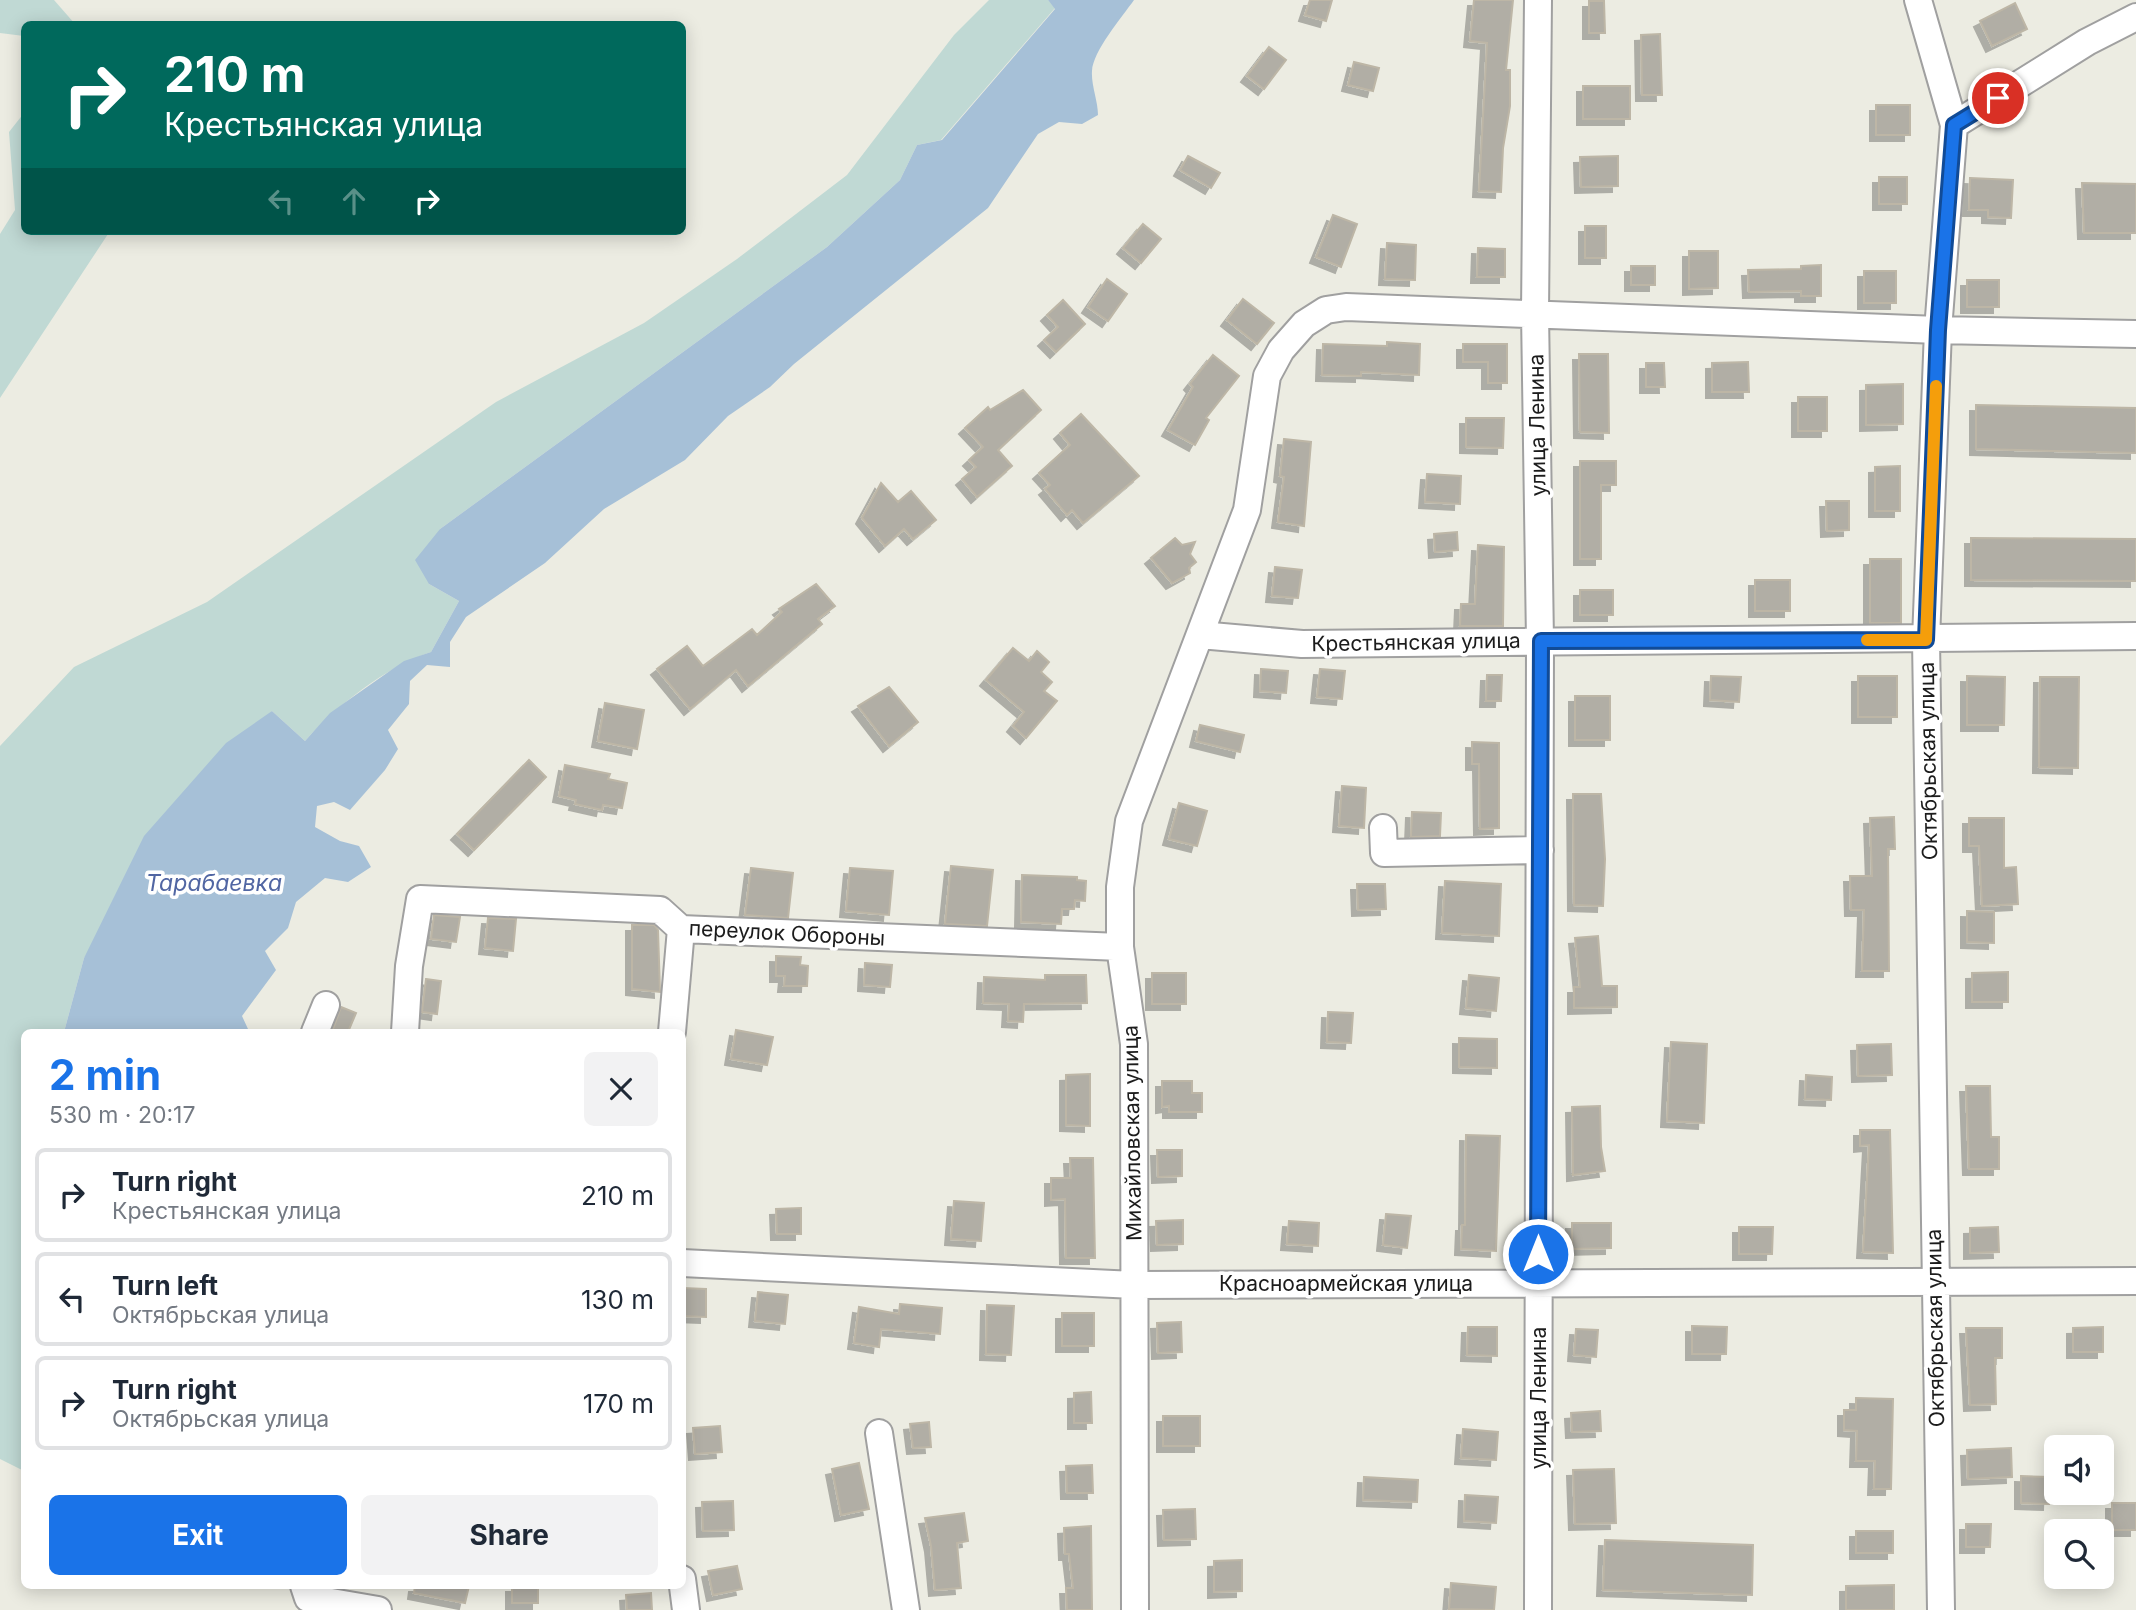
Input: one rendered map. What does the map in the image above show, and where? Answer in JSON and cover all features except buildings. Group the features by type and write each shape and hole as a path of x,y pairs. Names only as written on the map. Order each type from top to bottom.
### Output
{"street":[{"name":"улица Ленина","path":"1538,0 1535,313 1541,641 1538,1610"},
{"path":"1917,0 1954,125 2087,42 2136,17"},
{"name":"Октябрьская улица","path":"1941,1610 1926,640 1938,330 1954,125"},
{"name":"Михайловская улица","path":"1135,1610 1134,1044 1119,947 1120,887 1129,821 1247,510 1267,376 1281,350 1304,324 1326,310 1346,307 1938,330 2136,334"},
{"name":"Крестьянская улица","path":"1200,635 1302,644 2136,636"},
{"path":"1383,828 1384,853 1540,850"},
{"name":"переулок Обороны","path":"405,1029 409,966 420,899 660,910 681,929 1119,947"},
{"path":"672,1029 681,929"},
{"path":"316,1029 326,1005"},
{"name":"Красноармейская улица","path":"686,1263 1135,1284 2136,1281"},
{"path":"879,1433 906,1610"},
{"path":"683,1589 686,1610"},
{"path":"306,1592 378,1610"}],"shaded area":[{"path":"0,0 54,0 72,21 21,21 21,36 0,33"},
{"path":"989,0 1048,0 1055,8 941,140 917,145 900,180 827,247 440,529 429,584 459,601 431,652 397,667 363,689 305,741 272,711 84,958 65,1029 21,1029 21,1470 0,1459 0,746 74,667 207,602 496,402 644,323 737,259 847,175 954,35"},
{"path":"21,117 21,235 107,235 0,398 0,234 15,210 9,132"}],"water":[{"name":"Тарабаевка","path":"1048,0 1134,0 1109,34 1094,63 1092,76 1098,115 1082,124 1059,122 1038,134 988,208 794,364 770,387 728,416 685,460 604,509 545,563 466,617 450,642 450,667 427,665 410,681 409,704 388,730 398,749 385,770 350,810 334,802 317,806 315,827 340,841 359,846 371,867 348,882 325,878 296,902 288,928 265,951 276,970 242,1016 248,1029 65,1029 84,958 144,836 226,743 272,711 305,741 330,713 404,661 431,652 459,601 429,584 415,560 440,529 827,247 900,180 917,145 942,140 1055,9"}],"slow traffic":[{"path":"1867,640 1926,640 1936,386"}],"route":[{"path":"1538,1254 1541,641 1926,640 1938,330 1954,125 1998,98"}]}
